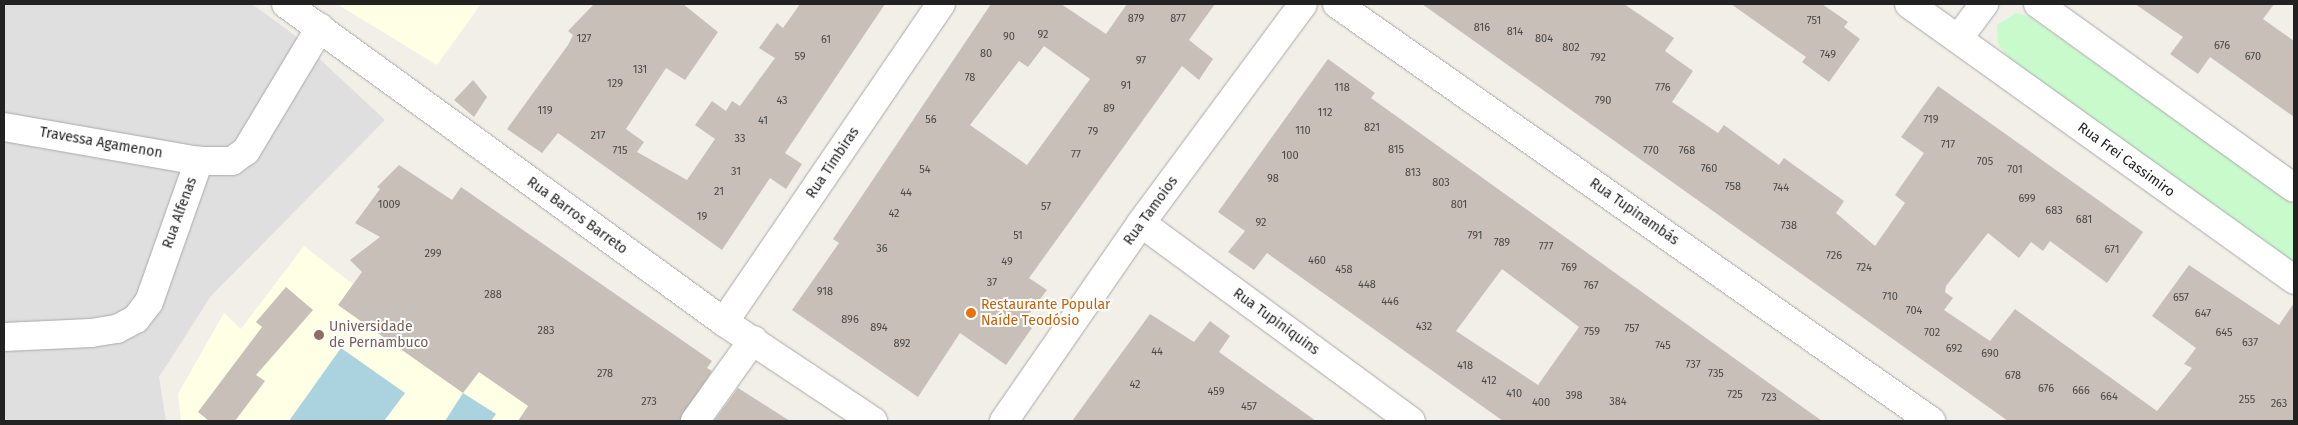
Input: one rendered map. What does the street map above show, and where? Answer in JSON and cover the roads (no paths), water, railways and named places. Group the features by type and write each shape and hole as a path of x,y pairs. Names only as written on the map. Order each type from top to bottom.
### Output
{"street":[{"name":"Rua Barros Barreto","path":"286,4 724,322 874,421"},
{"name":"Rua Timbiras","path":"724,322 940,4"},
{"name":"Rua Tamoios","path":"1004,421 1141,223 1303,4"},
{"name":"Rua Tupinambás","path":"1337,4 1931,421"},
{"name":"Rua Frei Cassimiro","path":"1908,4 2294,280"},
{"path":"1958,39 1984,4"},
{"path":"2038,4 2294,188"},
{"name":"Rua Alfenas","path":"4,337 91,333 117,329 136,319 149,302 199,161 220,164 246,150 320,28"},
{"name":"Travessa Agamenon","path":"4,126 199,161"},
{"name":"Rua Tupiniquins","path":"1141,223 1411,421"},
{"path":"694,421 753,340"}],"water":[{"path":"341,348 405,393 384,421 289,421"},
{"path":"463,393 496,414 491,421 445,421"}],"place":[{"name":"Restaurante Popular Naíde Teodósio","path":"971,313"},
{"name":"Universidade de Pernambuco","path":"319,335"}]}
